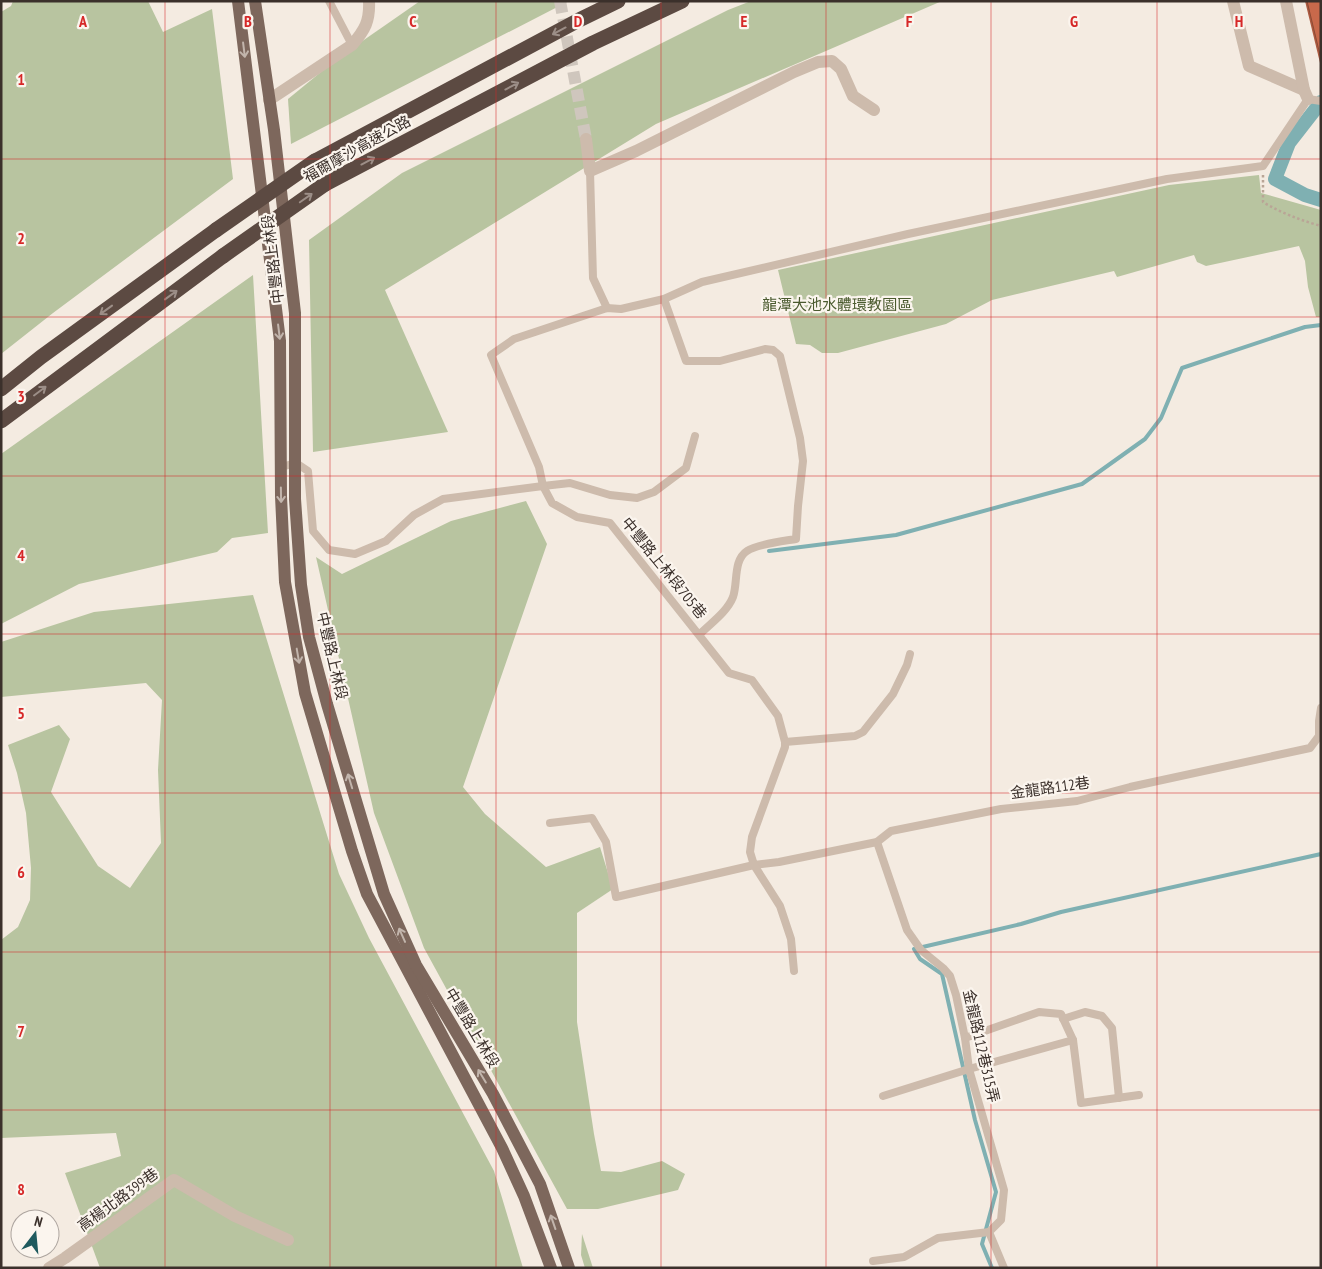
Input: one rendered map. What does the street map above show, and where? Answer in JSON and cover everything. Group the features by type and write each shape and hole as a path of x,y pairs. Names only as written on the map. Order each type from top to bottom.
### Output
{"highway":[{"name":"福爾摩沙高速公路","path":"1,389 49,351 315,161 618,1"},
{"name":"福爾摩沙高速公路","path":"1,421 223,256 325,184 593,43 682,1"}],"main road":[{"name":"中豐路上林段","path":"238,1 280,341 281,496 285,582 305,693 364,885 502,1148 524,1196 551,1268"},
{"name":"中豐路上林段","path":"255,1 274,130 295,313 295,499 300,585 309,637 384,894 416,965 493,1094 540,1184 569,1268"}],"street":[{"path":"269,100 352,45 362,33 368,21 370,1"},
{"path":"1234,1 1249,66 1311,96"},
{"path":"1286,1 1311,96"},
{"path":"586,139 590,170 636,152 794,72 818,62 832,61 841,69 853,96 874,110"},
{"name":"高楊北路399巷","path":"49,1268 174,1180 235,1216 288,1240"}],"lane":[{"path":"329,1 352,45"},
{"path":"543,486 539,467 491,355 514,339 607,308 621,309 664,299 702,282 908,234 1167,179 1263,166 1311,96"},
{"path":"590,170 593,278 607,308"},
{"path":"664,299 686,361 720,361 766,349 773,350 780,356 800,438 803,461 796,539 756,547 742,554 733,596 728,607 700,634"},
{"path":"281,467 296,463 308,470 313,531 329,550 355,554 386,541 414,515 443,499 570,483 610,495 637,498 654,492 686,468 695,436"},
{"name":"中豐路上林段705巷","path":"543,486 552,503 577,518 610,523 730,672 752,680 778,716 785,742"},
{"path":"794,971 791,939 780,906 754,865 750,852 752,837 785,747 785,742 855,736 863,732 893,694 907,665 910,654"},
{"name":"金龍路112巷","path":"550,823 592,818 606,842 616,897 754,865 779,862 877,842 891,831 1001,809 1077,801 1130,786 1310,748 1320,736 1319,721 1321,708"},
{"name":"金龍路112巷315弄","path":"877,842 907,930 921,950 950,976 956,995 969,1069 1004,1190 1001,1220 989,1232"},
{"path":"965,1038 1039,1012 1062,1014 1073,1040 1081,1103 1139,1095"},
{"path":"1063,1018 1085,1012 1102,1016 1112,1028 1119,1098"},
{"path":"883,1096 969,1069 1073,1040"},
{"path":"873,1260 904,1257 938,1238 989,1232 1004,1268"}],"path":[{"path":"1263,166 1263,202 1280,212 1321,226"}],"green space":[{"path":"13,1 148,1 163,32 212,9 233,179 1,354 1,12 11,6"},
{"path":"420,1 569,1 291,144 288,99 338,58"},
{"path":"751,1 942,1 656,124 385,290 448,432 313,452 309,240 402,173 728,10"},
{"name":"龍潭大池水體環教園區","path":"1259,175 1261,193 1321,210 1321,317 1316,317 1308,287 1305,261 1299,246 1206,266 1197,262 1194,255 1117,277 1114,271 992,300 946,324 838,353 822,353 810,345 796,344 778,270 1169,185"},
{"path":"253,275 268,533 232,538 217,552 79,584 1,624 1,454"},
{"path":"526,501 547,544 463,787 485,814 546,867 600,847 613,889 577,913 577,1022 601,1171 621,1172 662,1161 685,1174 678,1190 598,1209 567,1209 424,948 374,813 316,557 342,574 451,521"},
{"path":"253,595 339,874 369,938 494,1171 523,1268 100,1268 65,1173 121,1156 116,1133 1,1138 1,940 18,927 30,900 31,868 26,813 17,773 8,745 59,725 70,739 51,792 98,866 130,888 161,843 158,770 162,700 146,683 1,697 1,642 94,612"},
{"path":"582,1234 593,1268 585,1268 581,1255"}],"building":[{"path":"1307,1 1321,1 1321,59"}],"waterway":[{"path":"1321,102 1289,143 1275,179 1305,195 1321,200"},
{"path":"769,551 896,535 1082,484 1145,439 1161,418 1182,368 1305,327 1321,325"},
{"path":"992,1268 982,1244 996,1192 975,1120 942,974 920,959 914,949 1021,924 1061,912 1321,854"}],"tunnel":[{"path":"560,1 586,139"}]}
